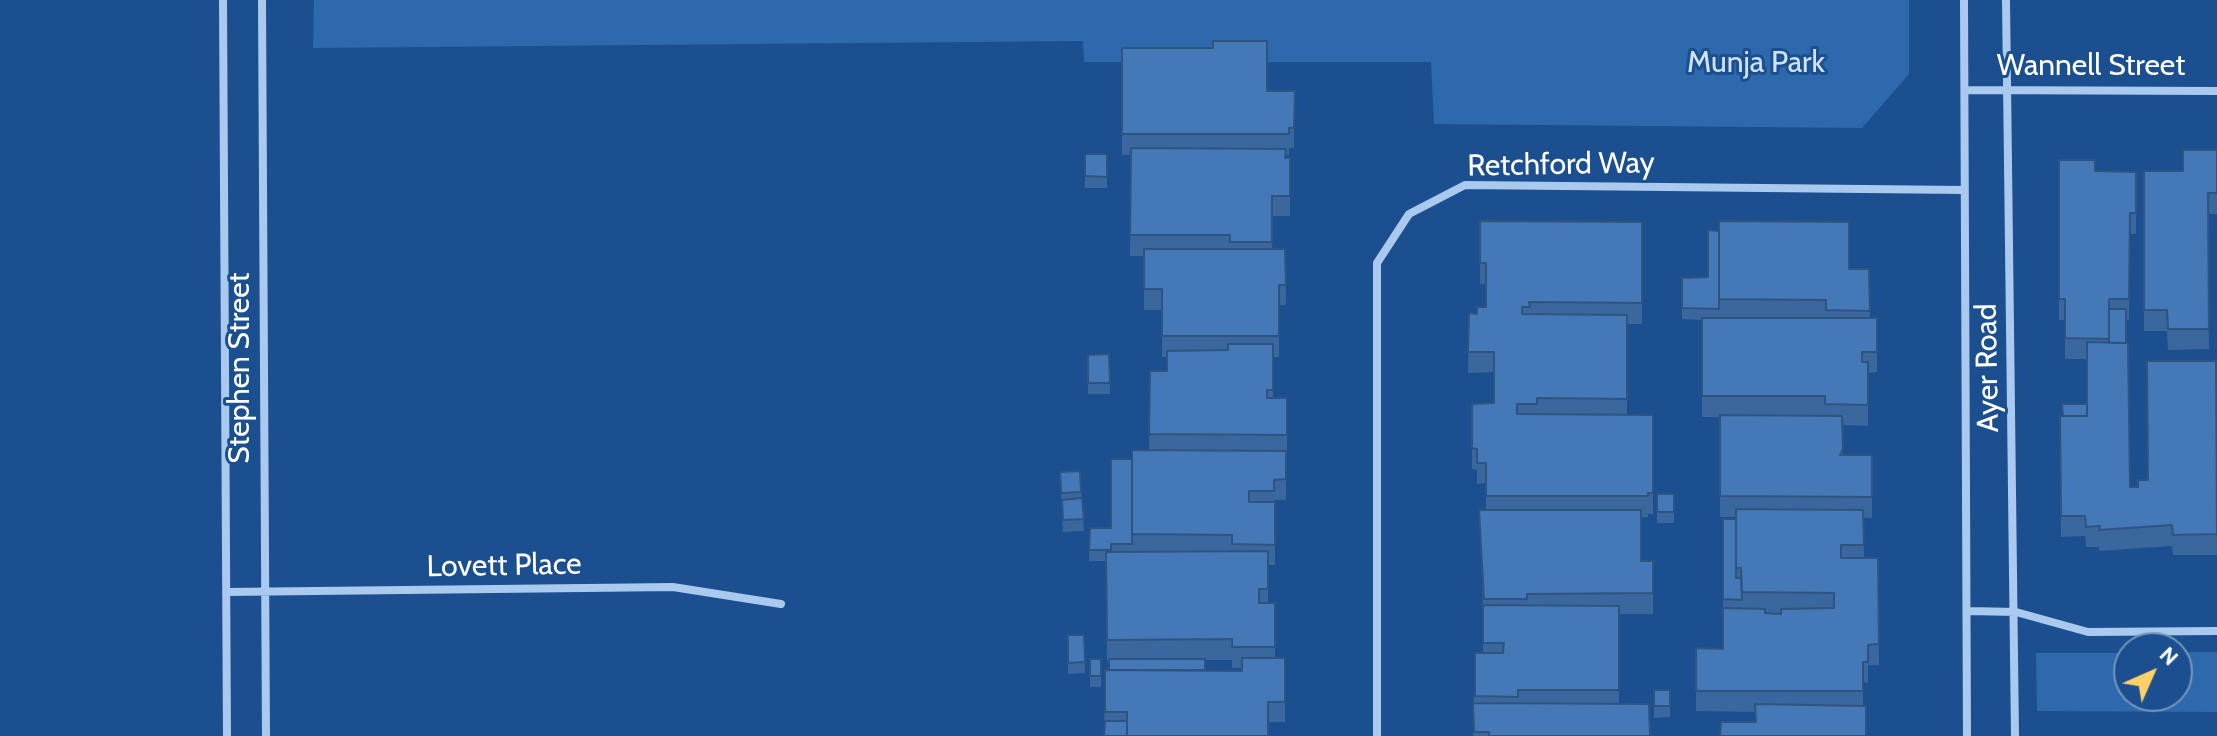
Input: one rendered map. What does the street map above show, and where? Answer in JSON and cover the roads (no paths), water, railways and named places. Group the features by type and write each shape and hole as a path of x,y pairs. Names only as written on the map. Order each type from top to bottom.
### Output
{"street":[{"name":"Stephen Street","path":"223,0 227,736"},
{"name":"Stephen Street","path":"262,0 266,736"},
{"name":"Ayer Road","path":"1964,0 1969,611 1967,736"},
{"name":"Ayer Road","path":"2006,0 2016,612 2012,694 2015,736"},
{"name":"Wannell Street","path":"1965,90 2217,91"},
{"name":"Retchford Way","path":"1377,736 1377,263 1409,214 1465,185 1964,190"},
{"name":"Lovett Place","path":"226,592 673,587 781,604"},
{"path":"1969,611 2016,612 2088,632 2217,631"}],"park label":[{"name":"Munja Park","path":"1756,63"}]}
